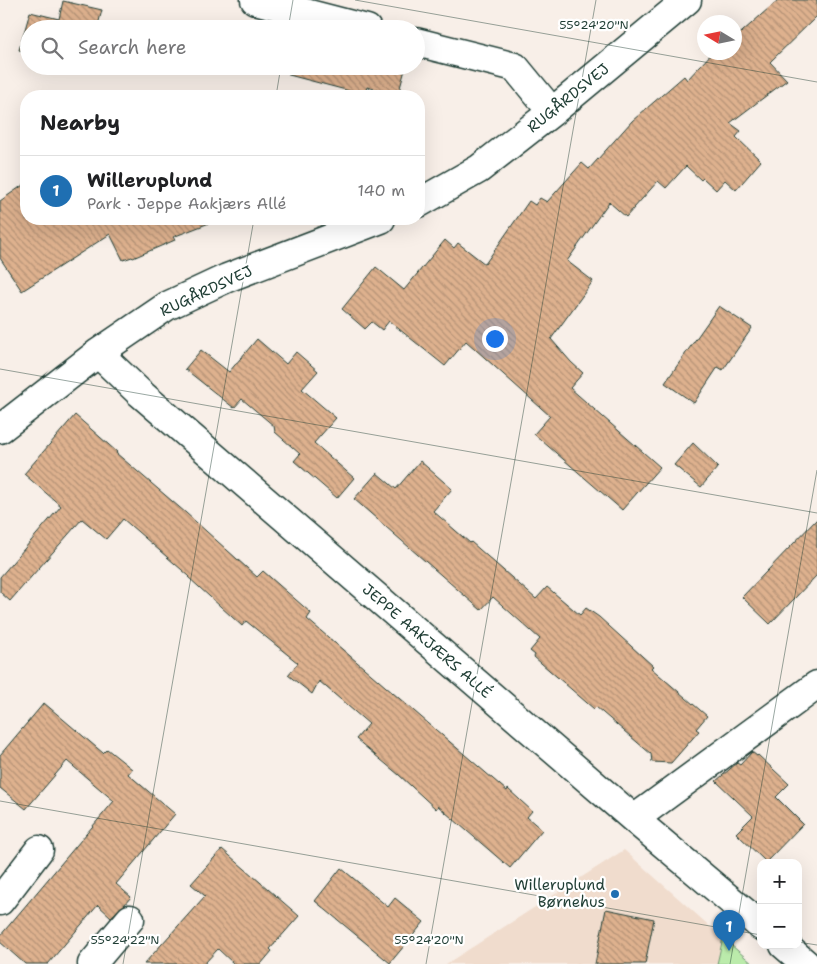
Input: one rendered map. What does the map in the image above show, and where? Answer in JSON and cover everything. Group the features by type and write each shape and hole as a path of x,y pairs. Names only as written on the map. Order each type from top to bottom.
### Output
{"street":[{"path":"255,0 332,20"},
{"name":"RUGÅRDSVEJ","path":"425,200 479,169 552,112 687,0"},
{"path":"425,44 515,67 552,112"},
{"name":"RUGÅRDSVEJ","path":"0,428 98,352 167,306 218,282 365,225"},
{"name":"JEPPE AAKJÆRS ALLÉ","path":"98,352 147,399 757,923"},
{"path":"634,819 817,685"},
{"path":"0,901 39,850"},
{"path":"92,964 130,920"},
{"path":"789,949 806,964"}],"shaded area":[{"name":"Willeruplund Børnehus","path":"624,850 723,938 717,964 446,964"}],"green space":[{"path":"723,938 753,964 717,964"}],"building":[{"path":"778,0 817,0 817,16 770,62 787,80 730,123 741,131 736,137 761,161 736,190 725,180 716,190 703,178 701,180 686,166 666,188 658,181 626,217 609,202 567,261 593,281 551,339 583,373 570,388 660,467 622,510 534,434 550,416 466,341 445,366 389,321 382,330 372,322 365,329 342,309 376,267 404,290 445,240 454,248 458,243 485,264 529,201 535,205 540,198 547,202 582,163 589,169 632,121 684,76 687,80 706,60 742,60 742,32"},
{"path":"63,1 102,10 99,20 28,20 30,12 59,19"},
{"path":"289,75 404,75 399,90 379,90 367,87 366,90 346,90"},
{"path":"20,187 20,225 204,225 173,237 175,240 133,258 123,260 110,234 22,291 0,258 0,201"},
{"path":"719,306 752,328 723,370 718,367 694,403 665,383"},
{"path":"257,339 286,364 296,352 318,371 302,389 336,418 314,443 354,478 337,498 294,461 300,454 275,432 274,426 242,399 234,408 185,369 201,350 229,372"},
{"path":"75,415 257,577 263,571 311,613 307,619 532,811 527,817 542,830 510,868 438,806 436,809 356,739 369,724 319,681 312,694 288,675 298,663 246,621 242,626 189,576 123,519 106,539 82,519 10,601 0,592 0,577 61,506 24,474"},
{"path":"693,443 718,467 701,487 674,465"},
{"path":"420,461 452,489 433,511 536,599 547,587 580,615 586,608 599,617 653,666 651,668 707,716 696,729 699,731 671,763 652,762 651,754 596,707 594,709 534,657 535,655 530,651 540,639 493,597 481,610 354,499 377,473 396,489"},
{"path":"817,519 817,575 770,624 742,597"},
{"path":"44,703 103,753 107,749 132,769 128,774 175,814 116,884 131,897 124,905 111,917 98,905 48,964 25,964 0,942 0,936 114,801 67,761 26,809 0,788 0,755"},
{"path":"752,752 758,755 789,784 776,797 803,824 769,859 763,859 736,833 753,816 716,781 737,763 740,765"},
{"path":"222,849 299,916 270,949 272,951 261,964 234,964 218,949 204,964 144,964 205,896 191,884"},
{"path":"341,868 388,907 395,898 424,922 390,963 315,901"},
{"path":"606,909 654,919 645,964 595,964"}],"place":[{"name":"Willeruplund Børnehus","path":"615,894"},
{"name":"Willeruplund","path":"729,951"}]}
